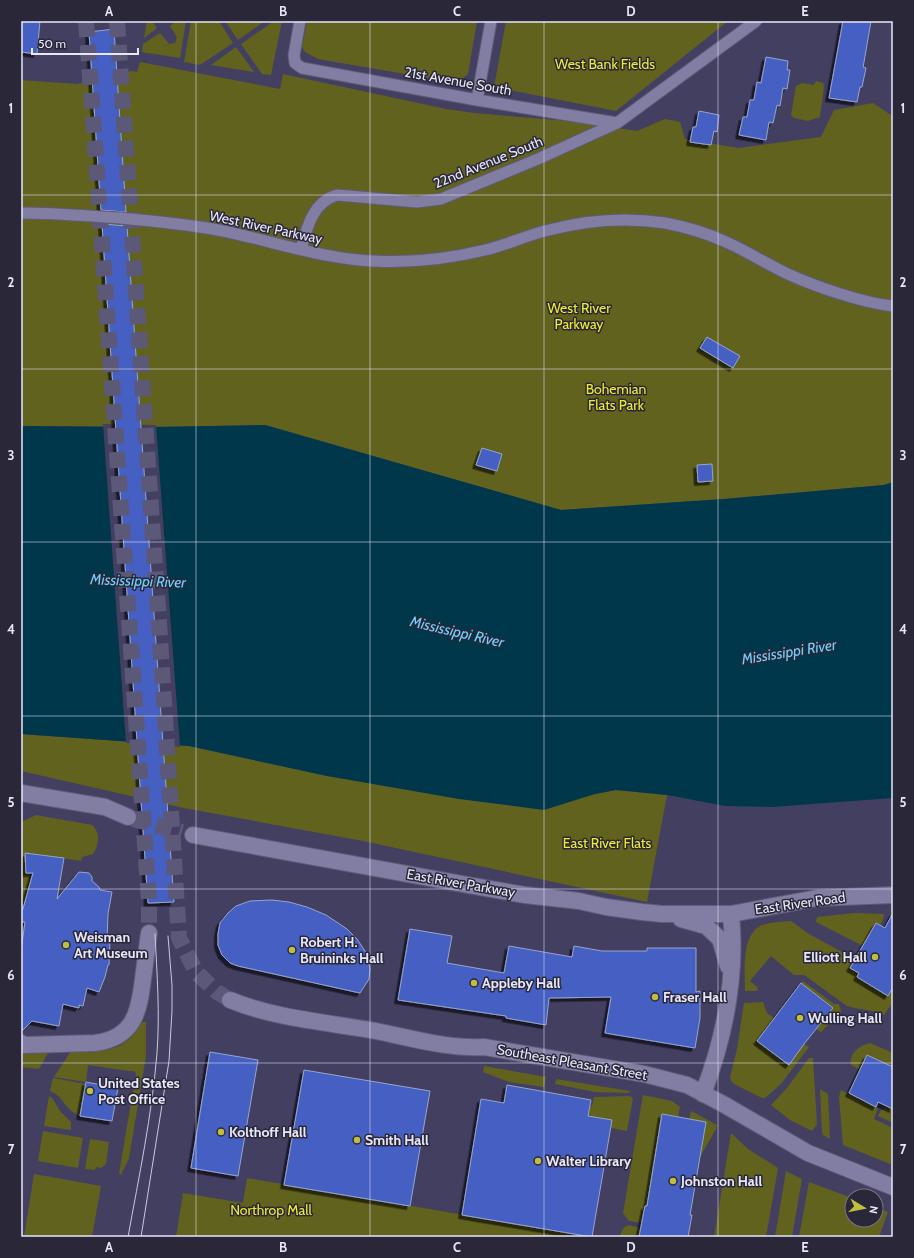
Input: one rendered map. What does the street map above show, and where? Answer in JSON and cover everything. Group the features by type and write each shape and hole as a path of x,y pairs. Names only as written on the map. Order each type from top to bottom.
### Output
{"street":[{"name":"21st Avenue South","path":"300,21 294,55 295,63 302,68 477,100 617,123"},
{"path":"477,100 492,21"},
{"path":"617,123 756,21"},
{"name":"22nd Avenue South","path":"301,249 306,230 314,213 328,197 343,195 417,202 441,199 538,159 617,123"},
{"name":"West River Parkway","path":"21,214 51,213 149,221 217,230 322,255 372,261 425,261 485,250 549,230 600,220 634,220 665,223 694,230 725,241 789,274 821,287 893,306"},
{"path":"21,793 105,807 128,817"},
{"name":"East River Parkway","path":"193,835 489,889 579,901 606,907 662,914 731,914"},
{"name":"East River Road","path":"731,914 816,898 893,894"},
{"path":"662,914 706,926 720,939 732,977"},
{"path":"703,1094 715,1061 730,996 733,944 731,914"},
{"path":"22,1044 106,1042 126,1030 138,1011 149,933"},
{"name":"Southeast Pleasant Street","path":"230,1000 252,1009 297,1018 465,1048 484,1047 644,1074 687,1085 808,1153 893,1187"}],"green space":[{"path":"147,21 152,21 157,28 144,38"},
{"path":"176,21 186,21 180,58 142,52 143,44 160,33 169,44 175,43 177,37 170,26"},
{"path":"191,21 219,21 233,43 200,65 184,62"},
{"path":"225,21 265,21 238,40"},
{"path":"274,21 282,21 271,75 262,74 241,44"},
{"path":"307,21 477,21 468,74 457,83 318,59 305,52 302,47"},
{"name":"West Bank Fields","path":"506,21 728,21 616,111 494,87"},
{"path":"236,47 254,72 211,65"},
{"name":"West River Parkway","path":"140,62 280,89 283,74 446,109 474,113 580,122 637,131 665,119 680,122 685,139 738,148 821,137 834,110 873,103 893,115 893,482 884,485 724,499 561,510 265,425 152,427 21,426 21,80 77,84 131,71 137,72"},
{"path":"816,81 823,83 824,87 820,117 808,121 794,118 791,115 796,86 802,83 814,85"},
{"name":"East River Flats","path":"21,734 189,746 327,776 595,794 616,790 667,795 647,902 363,841 184,808 21,771"},
{"path":"36,815 92,825 98,835 98,843 93,854 82,857 81,861 37,854 36,856 25,853 26,873 29,873 31,878 27,910 21,909 21,822"},
{"path":"855,913 884,914 880,926 875,923 863,946 816,922 817,917"},
{"path":"791,921 809,934 855,959 851,967 859,973 857,977 888,996 893,987 893,1002 884,1015 847,1006 804,975 794,975 771,956 750,981 758,988 757,991 745,991 745,956 747,946 754,931 760,926 771,923"},
{"path":"803,981 834,1004 839,1004 841,1011 840,1016 835,1022 833,1020 821,1032 816,1029 833,1008 801,983"},
{"path":"763,1002 767,1013 774,1018 758,1041 789,1065 804,1044 809,1047 781,1084 765,1098 762,1098 734,1084 730,1077 737,1049 744,1003"},
{"path":"142,1022 146,1022 146,1056 129,1158 121,1175 119,1174 136,1073 133,1071 88,1065 86,1082 54,1077 71,1051 103,1051 121,1045 136,1032"},
{"path":"870,1043 893,1053 893,1067 867,1055 860,1070 851,1065 851,1057 853,1054 862,1046"},
{"path":"21,1053 48,1053 39,1069 21,1067"},
{"path":"809,1058 813,1058 817,1124 812,1131 790,1120 771,1105 787,1088"},
{"path":"484,1066 546,1077 544,1087 509,1082 483,1072"},
{"path":"53,1078 86,1084 80,1116 70,1110 55,1093 50,1091"},
{"path":"556,1079 630,1091 629,1093 595,1092 555,1084"},
{"path":"820,1089 828,1094 830,1139 823,1135 822,1132"},
{"path":"841,1090 878,1108 874,1119 893,1128 893,1158 890,1164 843,1145 839,1097"},
{"path":"643,1095 672,1101 680,1107 678,1117 662,1114 647,1206 644,1206 642,1223 629,1221 623,1213"},
{"path":"49,1096 53,1099 60,1111 71,1122 71,1130 44,1126"},
{"path":"629,1096 633,1098 627,1131 611,1128 612,1120 588,1116 594,1097"},
{"path":"886,1105 893,1109 893,1123 878,1116"},
{"path":"691,1111 717,1125 700,1157 706,1122 689,1119"},
{"path":"43,1131 83,1138 78,1168 38,1161"},
{"path":"731,1133 748,1149 778,1168 766,1237 714,1237"},
{"path":"90,1139 109,1142 106,1164 101,1168 96,1167 95,1170 85,1169"},
{"path":"786,1171 802,1179 792,1237 775,1237"},
{"path":"34,1174 101,1186 92,1237 24,1237"},
{"name":"Northrop Mall","path":"247,1178 593,1237 176,1237 183,1193 243,1203"},
{"path":"809,1182 844,1195 844,1228 882,1228 879,1237 799,1237"},
{"path":"884,1210 888,1212 884,1223"},
{"path":"628,1225 641,1228 639,1237 620,1237 622,1230"}],"water":[{"name":"Mississippi River","path":"265,425 561,510 724,499 884,485 893,482 893,798 772,807 725,806 667,795 616,790 595,794 544,810 459,799 327,776 189,746 21,734 21,426 152,427"}],"pier":[{"path":"103,424 156,425 180,747 126,743"}],"building":[{"path":"21,21 40,21 37,54 21,52"},
{"path":"843,21 871,21 863,67 866,68 857,102 829,98"},
{"path":"114,29 126,212 101,210 89,32"},
{"path":"766,57 788,61 787,70 790,70 787,89 783,88 780,106 777,105 773,123 769,122 766,140 739,135 743,117 747,117 750,100 754,100 757,82 761,83"},
{"path":"699,111 719,115 717,132 714,131 711,145 690,142 693,127 696,127"},
{"path":"102,224 127,226 174,902 148,903"},
{"path":"707,337 740,356 733,368 700,348"},
{"path":"482,448 502,454 497,471 476,465"},
{"path":"712,464 713,481 698,482 697,465"},
{"name":"Weisman Art Museum","path":"25,853 64,858 57,899 79,872 89,873 92,877 92,881 99,887 100,890 112,892 108,914 107,940 110,940 109,965 99,992 87,988 83,1006 79,1005 79,1008 63,1004 59,1026 32,1021 21,1032 21,950 25,922 21,922 21,909 23,909 33,873 26,873"},
{"name":"Robert H. Bruininks Hall","path":"272,900 289,902 307,907 326,915 347,929 357,939 367,954 370,969 369,979 360,993 238,966 230,963 222,955 218,945 218,934 220,923 228,913 236,906 250,901"},
{"name":"Elliott Hall","path":"893,913 893,987 888,996 857,977 859,973 850,968 876,923 885,928"},
{"path":"410,929 452,936 447,963 504,973 509,946 572,957 574,946 602,951 647,951 647,948 696,948 696,992 700,991 700,1018 695,1048 605,1033 611,997 549,998 546,1025 506,1018 506,1016 398,1000"},
{"name":"Wulling Hall","path":"801,983 833,1008 789,1065 757,1041"},
{"name":"Kolthoff Hall","path":"210,1052 258,1060 238,1176 191,1168"},
{"path":"867,1055 893,1067 893,1109 878,1102 876,1107 849,1093"},
{"name":"Smith Hall","path":"304,1070 430,1091 410,1206 284,1185"},
{"path":"86,1082 118,1088 112,1121 80,1116"},
{"name":"Walter Library","path":"507,1085 591,1100 588,1116 612,1120 592,1237 462,1215 481,1099 504,1103"},
{"name":"Johnston Hall","path":"662,1114 706,1122 690,1215 692,1215 688,1237 639,1237 645,1206 647,1206"}],"tunnel":[{"path":"86,21 149,901 149,933"},
{"path":"117,21 159,622 179,938 196,972 217,992 230,1000"},
{"path":"133,819 182,832"}],"tram line":[{"path":"128,1237 149,1122 155,1076 158,1038 155,934"},
{"path":"141,1237 169,1061 172,985 168,936"}],"place":[{"name":"Weisman Art Museum","path":"66,945"},
{"name":"Robert H. Bruininks Hall","path":"292,950"},
{"name":"Elliott Hall","path":"875,957"},
{"name":"Appleby Hall","path":"474,983"},
{"name":"Fraser Hall","path":"655,997"},
{"name":"Wulling Hall","path":"800,1018"},
{"name":"United States Post Office","path":"90,1091"},
{"name":"Kolthoff Hall","path":"221,1132"},
{"name":"Smith Hall","path":"357,1140"},
{"name":"Walter Library","path":"538,1161"},
{"name":"Johnston Hall","path":"673,1181"}],"park label":[{"name":"Bohemian Flats Park","path":"616,398"}]}
